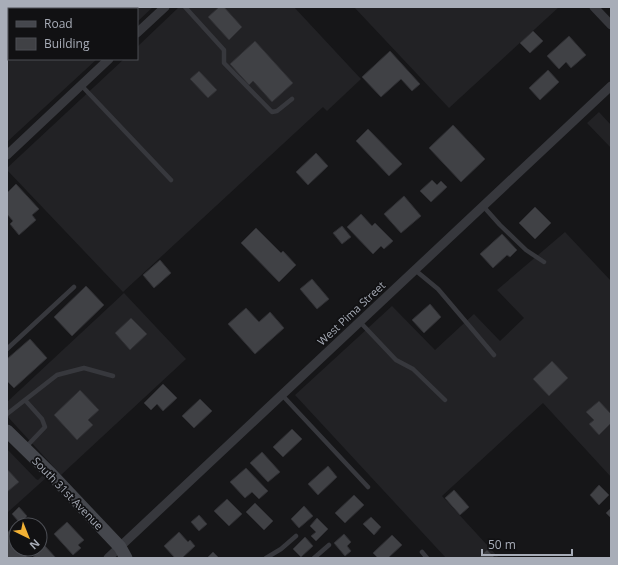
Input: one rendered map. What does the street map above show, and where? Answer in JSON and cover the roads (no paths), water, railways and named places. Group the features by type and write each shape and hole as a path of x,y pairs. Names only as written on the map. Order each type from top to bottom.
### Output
{"street":[{"path":"138,32 165,7"},
{"path":"594,7 611,25"},
{"path":"7,155 108,60"},
{"name":"West Pima Street","path":"108,558 123,552 282,395 611,86"},
{"name":"South 31st Avenue","path":"7,431 51,474 123,552"}],"lane":[{"path":"185,7 224,50 224,63 272,112 277,112 292,99"},
{"path":"81,85 171,180"},
{"path":"483,206 526,250 544,262"},
{"path":"415,270 438,289 494,355"},
{"path":"7,349 74,287"},
{"path":"360,322 396,360 413,369 445,400"},
{"path":"7,414 57,375 84,368 113,376"},
{"path":"282,395 368,487"},
{"path":"24,448 45,427 42,419 25,400"},
{"path":"266,558 281,549 296,536"},
{"path":"314,558 329,545"},
{"path":"422,552 427,558"}]}
